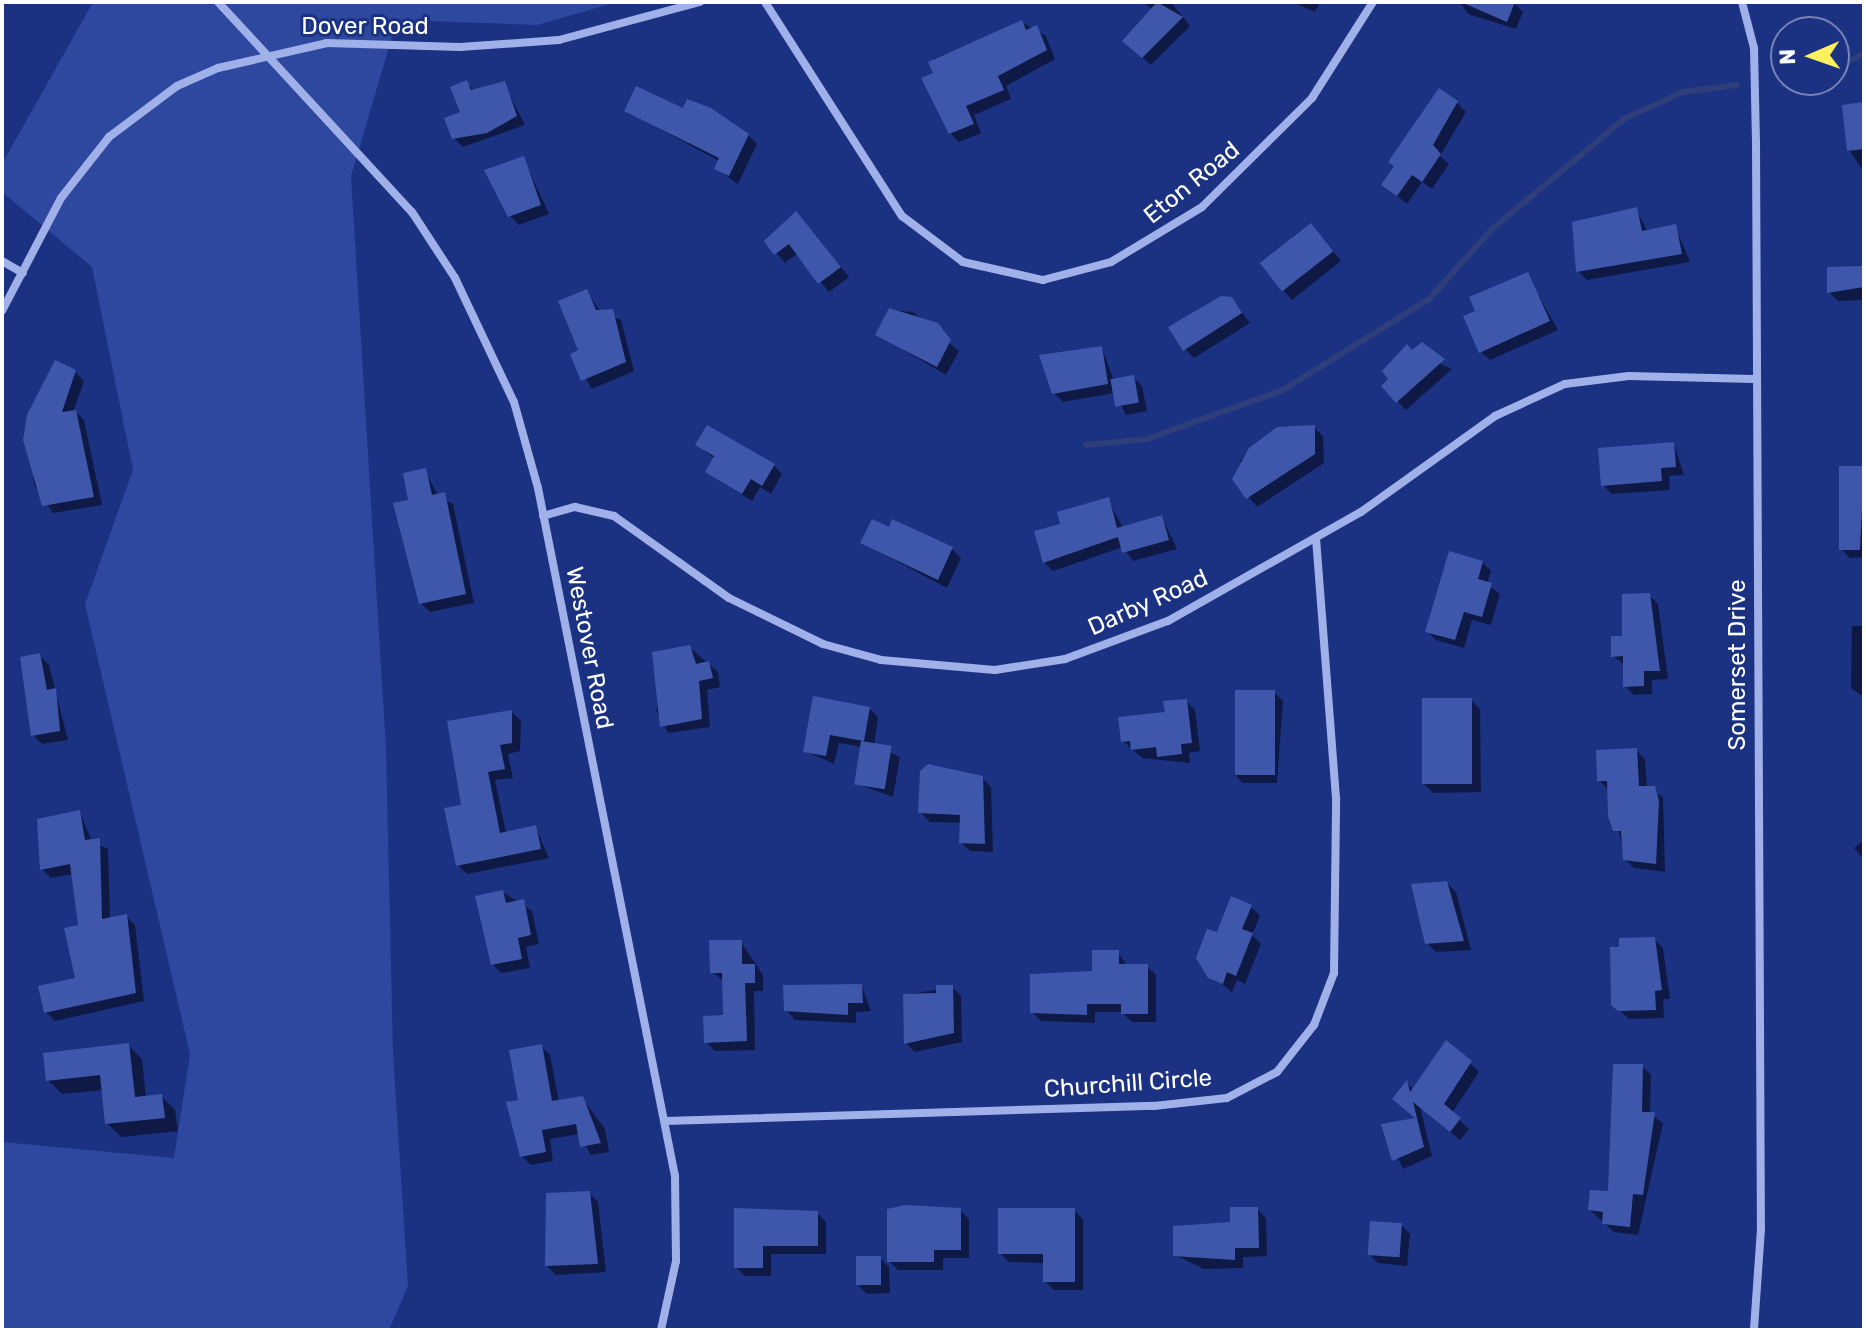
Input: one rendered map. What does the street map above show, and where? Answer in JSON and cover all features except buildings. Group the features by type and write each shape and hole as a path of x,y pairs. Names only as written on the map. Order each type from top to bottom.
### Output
{"street":[{"name":"Westover Road","path":"218,2 437,247 514,402 543,516 666,1121 679,1232 661,1330"},
{"name":"Dover Road","path":"2,311 61,198 109,137 177,86 264,52 327,43 527,44 627,26 700,2"},
{"name":"Eton Road","path":"765,2 902,216 963,262 1043,280 1111,262 1202,207 1312,98 1373,2"},
{"name":"Somerset Drive","path":"1742,2 1756,71 1754,379 1761,1229 1754,1330"},
{"path":"2,261 23,273"},
{"name":"Darby Road","path":"543,516 575,507 614,516 729,598 823,644 881,660 969,670 1053,661 1138,635 1316,539 1495,416 1565,384 1629,376 1754,379"},
{"name":"Churchill Circle","path":"666,1121 1154,1106 1227,1098 1277,1072 1314,1025 1334,973 1336,798 1316,539"}],"shaded area":[{"path":"93,2 617,2 537,25 397,20 351,176 386,749 393,1053 408,1286 389,1330 2,1330 2,1142 174,1158 190,1054 85,604 133,470 92,267 2,192 2,164"}],"waterway":[{"path":"1850,61 1864,54"},
{"path":"1086,445 1147,439 1283,390 1429,299 1492,229 1624,119 1683,92 1737,85"}]}
